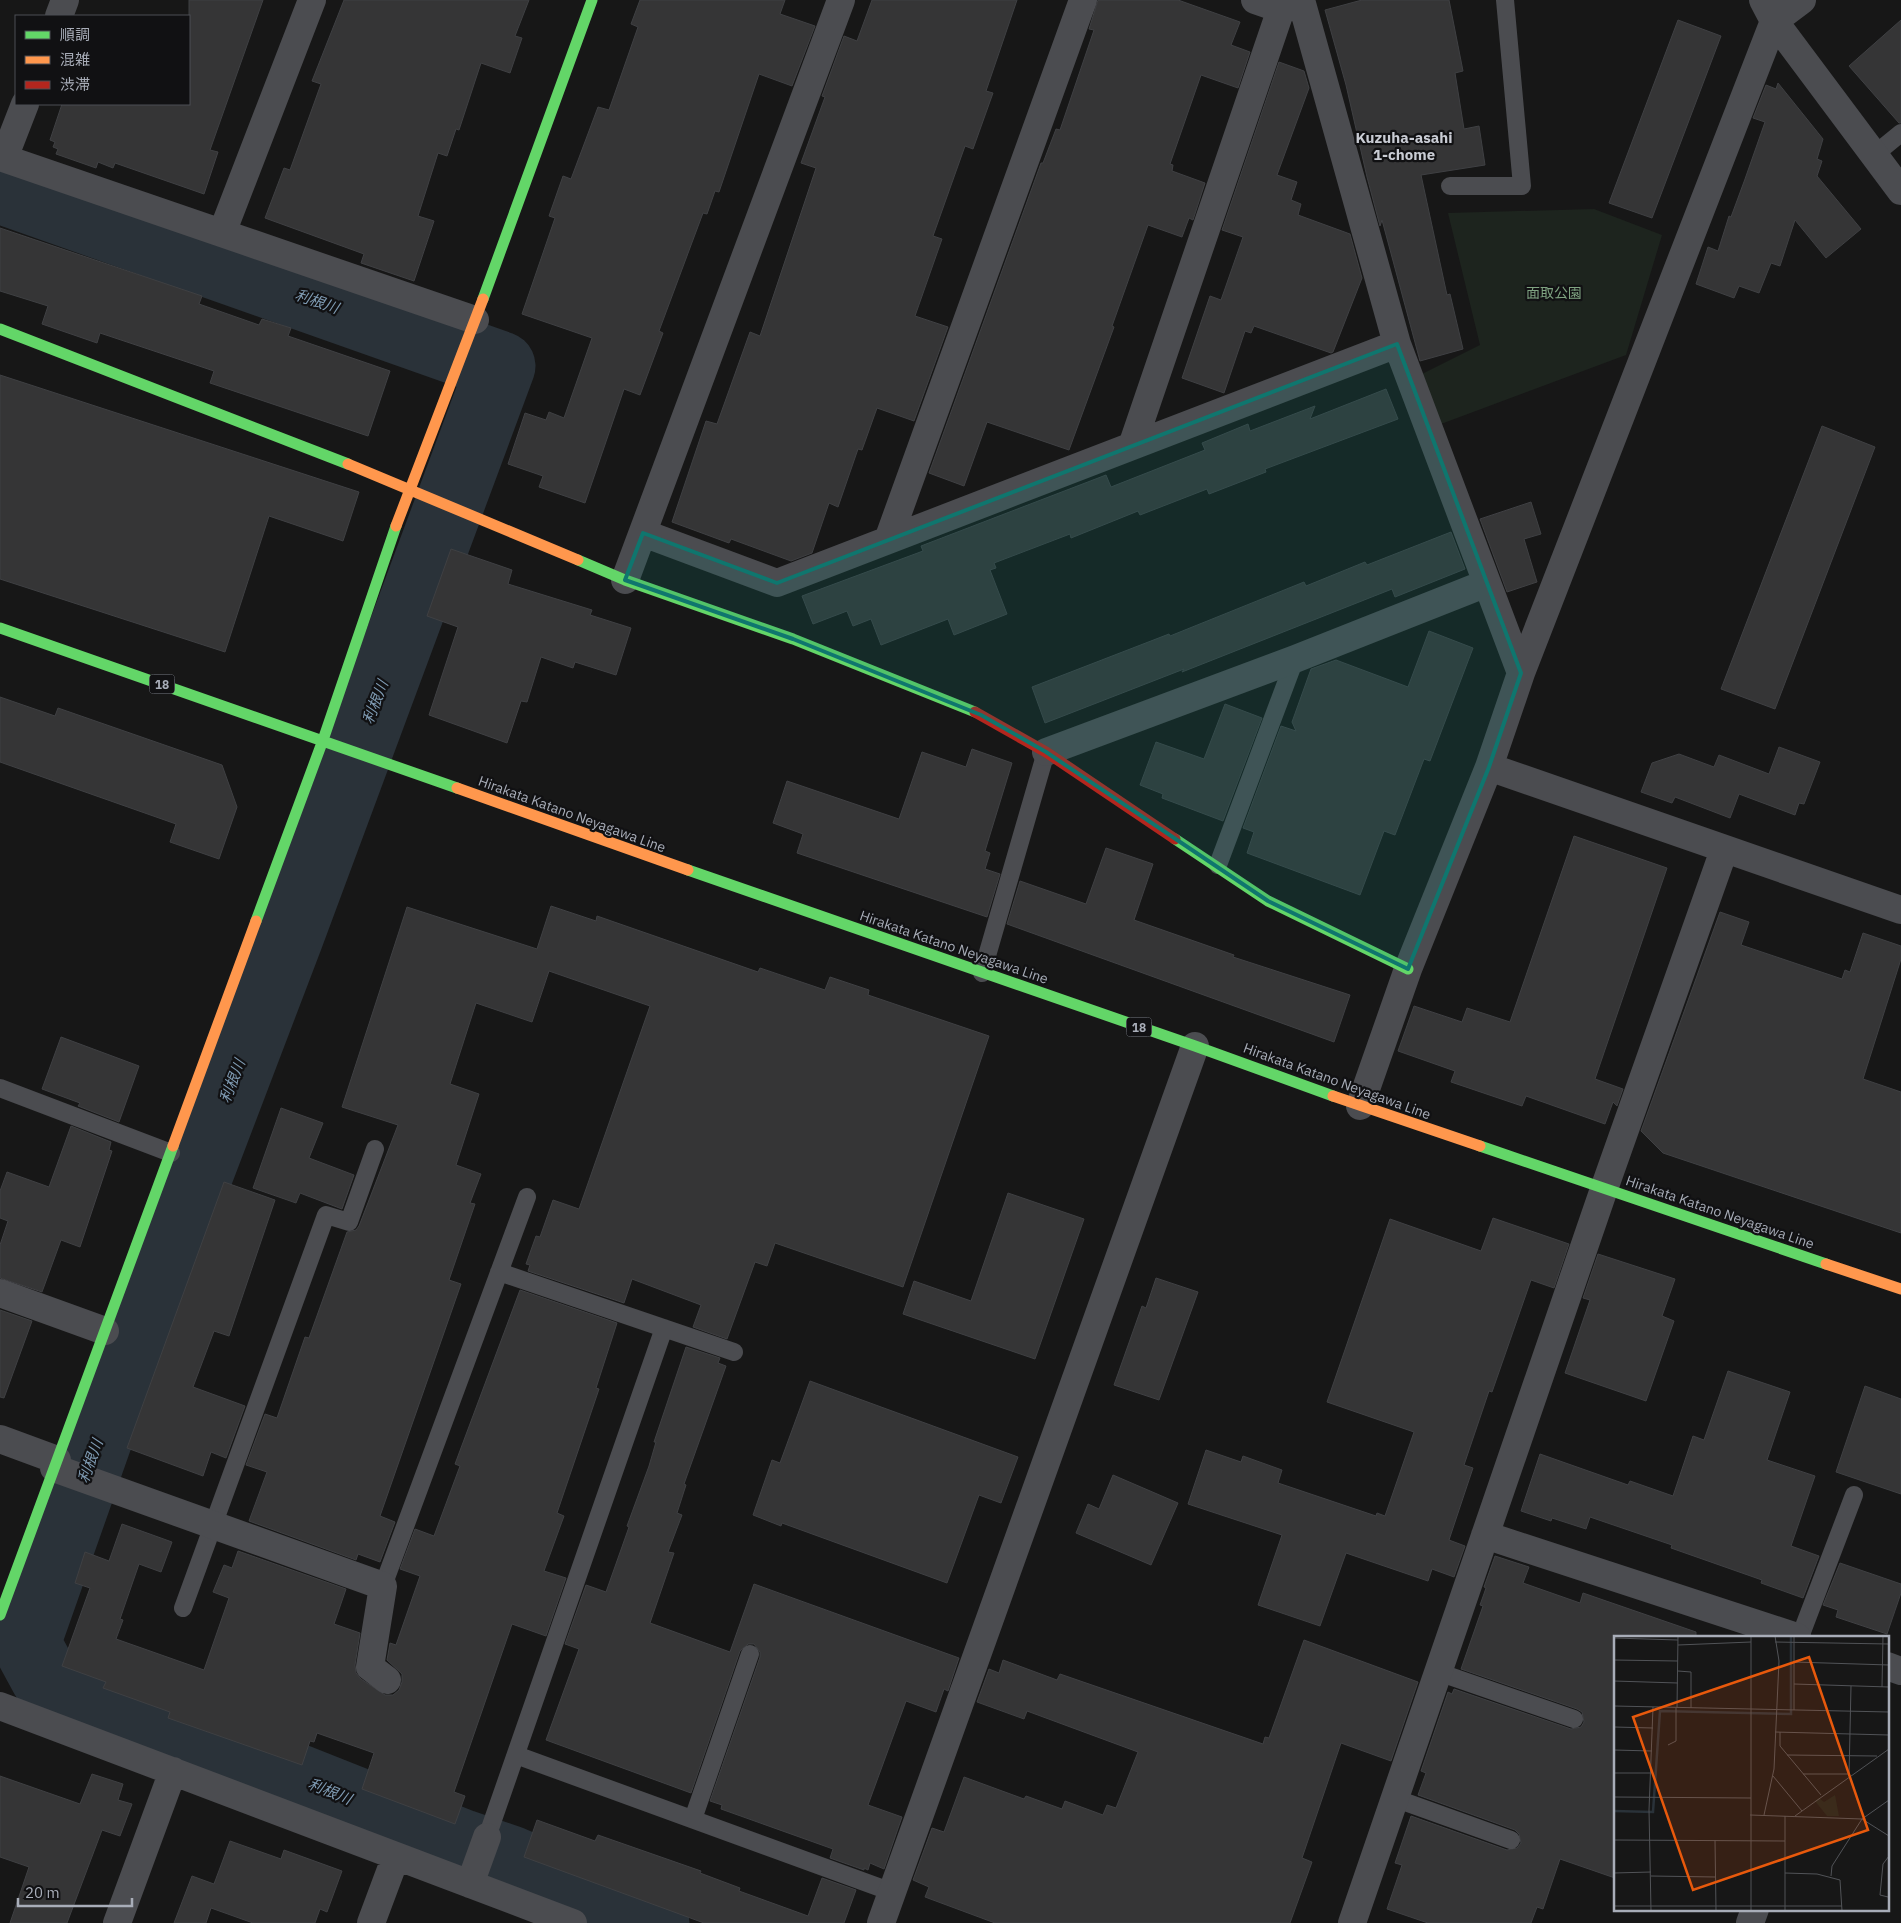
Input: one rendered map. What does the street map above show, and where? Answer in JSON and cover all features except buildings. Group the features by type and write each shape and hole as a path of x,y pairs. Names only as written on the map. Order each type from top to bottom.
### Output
{"street":[{"path":"59,15 65,0"},
{"path":"222,232 312,0"},
{"path":"0,1615 62,1468 105,1331 323,740 409,488 475,320 592,0"},
{"path":"625,580 841,0"},
{"path":"888,540 1083,0"},
{"path":"1255,0 1295,5"},
{"path":"1769,11 1802,0"},
{"path":"1132,446 1295,5"},
{"path":"1295,5 1397,344 1521,674"},
{"path":"1769,11 1901,191"},
{"path":"1360,1106 1408,968 1489,767 1521,674 1769,11"},
{"path":"25,105 2,158 475,320"},
{"path":"0,329 409,488 625,580 793,639 981,715 1046,752 1218,865 1268,901 1408,968"},
{"path":"643,533 777,583 1397,344"},
{"path":"1046,752 1295,659 1487,583"},
{"name":"Hirakata Katano Neyagawa Line","path":"0,628 323,740 614,845 1195,1046 1360,1106 1901,1289"},
{"path":"1489,767 1901,910"},
{"path":"1352,1923 1604,1189 1724,850"},
{"path":"881,1923 1195,1046"},
{"path":"0,1293 105,1331"},
{"path":"0,1439 100,1485 383,1586 370,1667 387,1680"},
{"path":"1485,1535 1795,1636"},
{"path":"1888,1666 1901,1671"},
{"path":"0,1706 396,1856 473,1877 573,1923"},
{"path":"117,1923 173,1771"},
{"path":"473,1877 487,1837"},
{"path":"371,1923 396,1856"},
{"path":"1750,1923 1755,1910"}],"lane":[{"path":"1450,186 1522,186 1505,0"},
{"path":"1874,155 1901,133"},
{"path":"1218,865 1295,659"},
{"path":"982,972 1046,752"},
{"path":"0,1088 171,1153"},
{"path":"182,1608 211,1524 326,1214 349,1222 375,1149"},
{"path":"383,1586 527,1196"},
{"path":"499,1272 734,1352"},
{"path":"487,1837 664,1328"},
{"path":"1798,1636 1854,1495"},
{"path":"693,1819 750,1654"},
{"path":"1438,1672 1574,1719"},
{"path":"516,1754 892,1892"},
{"path":"1394,1798 1512,1840"}],"highlighted area":[{"path":"1397,344 1521,673 1489,767 1408,969 1268,901 1046,752 981,715 793,639 625,580 643,533 777,583"}],"green space":[{"name":"面取公園","path":"1594,209 1662,235 1626,355 1441,424 1422,374 1480,345 1448,213"}],"waterway":[{"name":"利根川","path":"0,189 501,366 289,937 100,1433 26,1643 45,1678 463,1844 510,1860 655,1923"}],"traffic: fast":[{"path":"483,299 592,0"},
{"path":"0,329 348,464"},
{"path":"256,921 323,740 396,526"},
{"path":"578,560 625,580 793,639 975,712"},
{"path":"0,628 457,788"},
{"path":"1175,839 1268,901 1408,969"},
{"path":"688,870 1195,1046 1333,1096"},
{"path":"0,1615 173,1146"},
{"path":"1480,1146 1826,1264"}],"traffic: slow":[{"path":"396,526 483,299"},
{"path":"348,464 578,560"},
{"path":"457,788 688,870"},
{"path":"173,1146 256,921"},
{"path":"1333,1096 1480,1146"},
{"path":"1826,1264 1901,1289"}],"traffic: jam":[{"path":"975,712 1046,752 1175,839"}],"district":[{"name":"Kuzuha-asahi 1-chome","path":"1404,146"}]}
